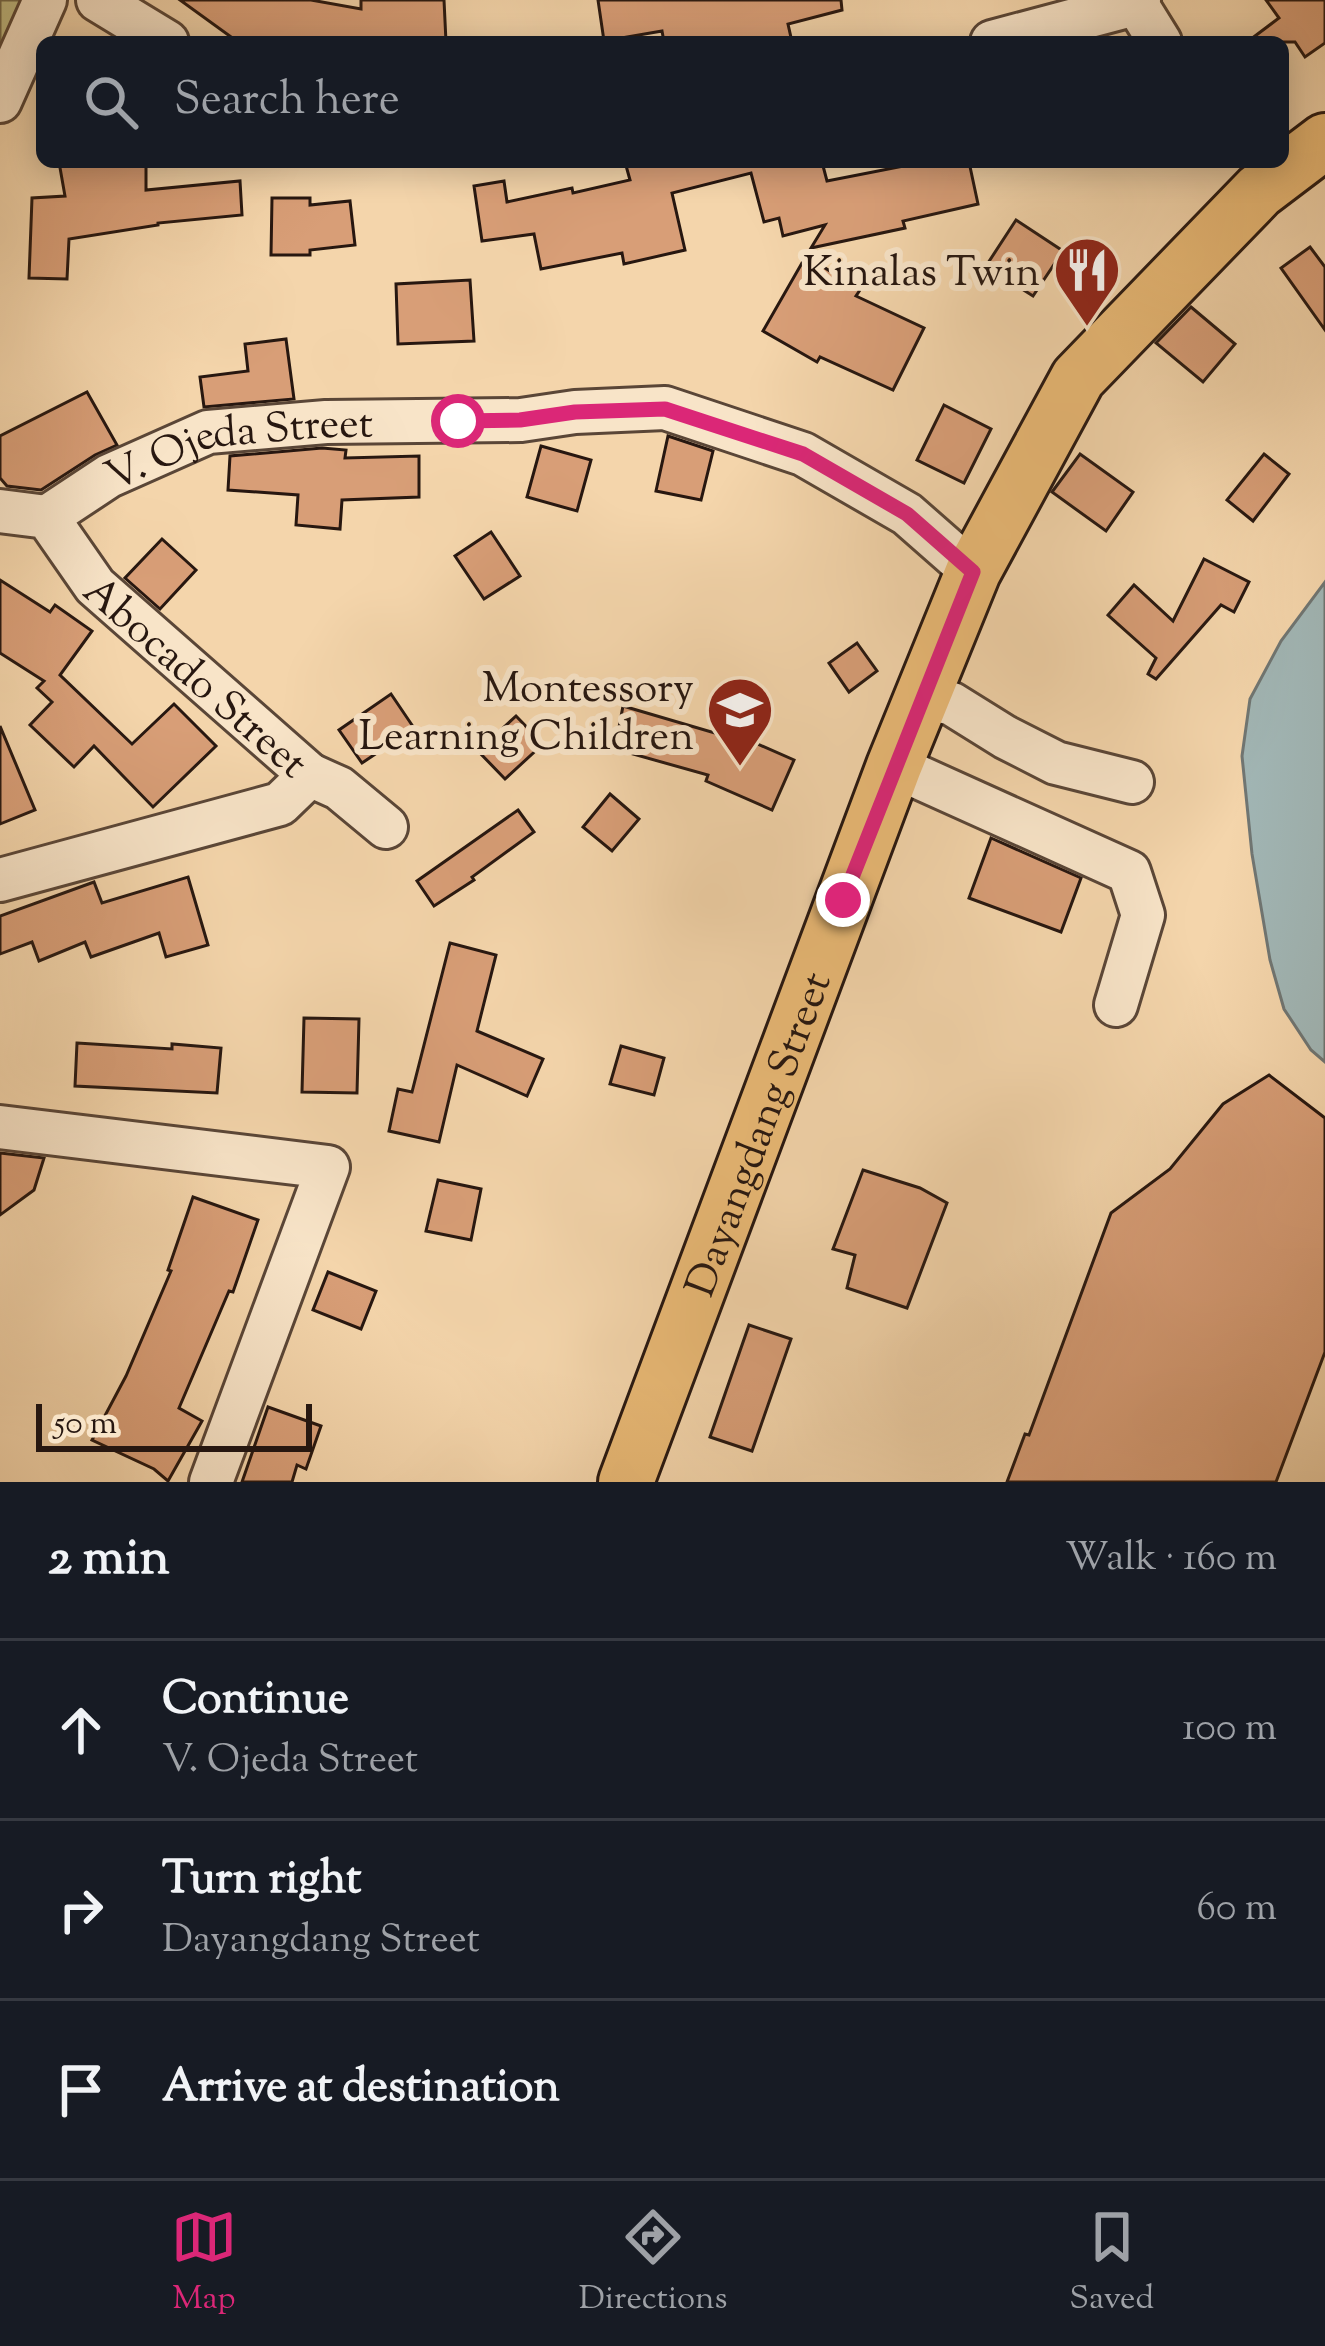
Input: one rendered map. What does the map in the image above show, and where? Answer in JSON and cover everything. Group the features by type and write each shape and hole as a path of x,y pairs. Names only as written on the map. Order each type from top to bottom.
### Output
{"main road":[{"name":"Dayangdang Street","path":"1289,158 1325,141"},
{"name":"Dayangdang Street","path":"626,1482 894,766 973,572 1078,378 1249,176"}],"street":[{"path":"0,101 45,0"},
{"path":"98,0 157,36"},
{"path":"1013,36 1136,1 1156,36"},
{"name":"V. Ojeda Street","path":"47,517 109,476 208,432 326,422 520,420 575,412 665,409 803,454 907,514 973,572"},
{"path":"0,511 47,517"},
{"name":"Abocado Street","path":"0,880 280,805 310,775 94,586 47,517"},
{"path":"923,696 952,704 1056,763 1132,782"},
{"path":"894,766 1129,872 1143,916 1116,1005"},
{"path":"310,775 340,788 386,827"},
{"path":"0,1127 328,1167 212,1482"}],"shaded area":[{"path":"0,0 45,0 0,101"},
{"path":"1325,582 1325,1062 1311,1050 1284,1009 1270,960 1242,756 1250,699 1281,641"}],"building":[{"path":"180,0 311,0 361,9 361,0 444,0 446,36 230,36"},
{"path":"598,0 841,0 842,10 788,24 791,36 663,36 662,31 603,36"},
{"path":"1266,0 1325,0 1325,43 1305,57 1295,42 1289,42 1289,36 1255,36 1279,18"},
{"path":"60,168 146,168 146,190 240,181 242,215 158,223 69,239 67,279 29,278 32,198 65,196"},
{"path":"627,168 824,168 827,181 893,168 970,168 978,204 903,221 905,228 811,248 825,225 783,236 779,218 764,222 751,173 672,193 685,250 624,264 622,253 541,269 534,234 482,241 474,186 504,181 507,202 630,180"},
{"path":"272,198 310,198 310,205 350,201 355,245 310,250 310,255 271,255"},
{"path":"1016,220 1063,251 1033,296 986,266"},
{"path":"1310,247 1325,267 1325,330 1281,268"},
{"path":"806,256 860,290 856,296 924,328 893,390 820,357 817,362 763,331"},
{"path":"470,280 474,341 398,344 396,284"},
{"path":"1191,307 1235,344 1203,382 1156,343"},
{"path":"286,339 294,399 204,407 200,377 248,371 245,344"},
{"path":"87,392 117,445 41,490 7,486 0,478 0,436"},
{"path":"944,405 991,429 964,483 917,460"},
{"path":"668,436 713,451 701,500 656,491"},
{"path":"541,446 591,460 577,511 527,497"},
{"path":"346,450 345,458 419,456 419,497 342,500 340,529 296,525 298,495 228,490 230,456"},
{"path":"1080,454 1133,492 1106,531 1052,492"},
{"path":"1264,454 1289,474 1253,521 1227,500"},
{"path":"491,532 520,576 484,599 455,556"},
{"path":"162,539 196,570 160,609 125,578"},
{"path":"1204,559 1249,582 1234,612 1221,605 1156,679 1148,674 1156,658 1108,615 1134,585 1173,621"},
{"path":"0,580 50,612 55,605 92,631 60,675 132,744 174,704 216,746 153,807 94,746 74,767 30,725 52,702 37,688 44,681 0,653"},
{"path":"857,643 877,671 849,692 829,663"},
{"path":"391,694 414,728 362,763 339,730"},
{"path":"623,706 725,736 728,731 794,760 772,810 706,781 708,775 615,749"},
{"path":"516,716 543,744 505,779 478,751"},
{"path":"0,726 35,810 0,824"},
{"path":"610,794 639,819 612,851 583,827"},
{"path":"518,810 534,832 434,906 417,881"},
{"path":"991,838 1081,878 1061,932 969,898"},
{"path":"188,877 208,945 166,957 159,933 91,957 85,942 39,961 32,942 0,954 0,916 94,882 102,903"},
{"path":"450,943 496,955 477,1031 543,1059 527,1096 457,1065 439,1142 389,1131 398,1089 412,1092"},
{"path":"304,1018 359,1019 357,1093 302,1092"},
{"path":"77,1043 221,1048 217,1093 75,1086"},
{"path":"621,1046 664,1058 654,1095 610,1084"},
{"path":"1269,1075 1325,1118 1325,1352 1276,1482 1007,1482 1111,1213 1170,1169 1223,1104"},
{"path":"0,1153 44,1158 34,1190 0,1215"},
{"path":"863,1170 920,1188 947,1203 907,1308 847,1288 855,1255 833,1249"},
{"path":"438,1180 481,1189 471,1240 426,1231"},
{"path":"193,1197 258,1220 233,1292 229,1291 179,1408 202,1421 168,1481 154,1469 92,1440 126,1376 171,1271"},
{"path":"328,1272 376,1291 361,1329 313,1310"},
{"path":"749,1325 791,1339 752,1451 710,1437"},
{"path":"268,1407 321,1426 306,1469 297,1465 292,1482 242,1482"}],"place":[{"name":"Kinalas Twin","path":"1087,329"},
{"name":"Montessory Learning Children","path":"740,769"}],"route":[{"path":"458,421 665,409 803,454 907,514 973,572 843,900"}]}
